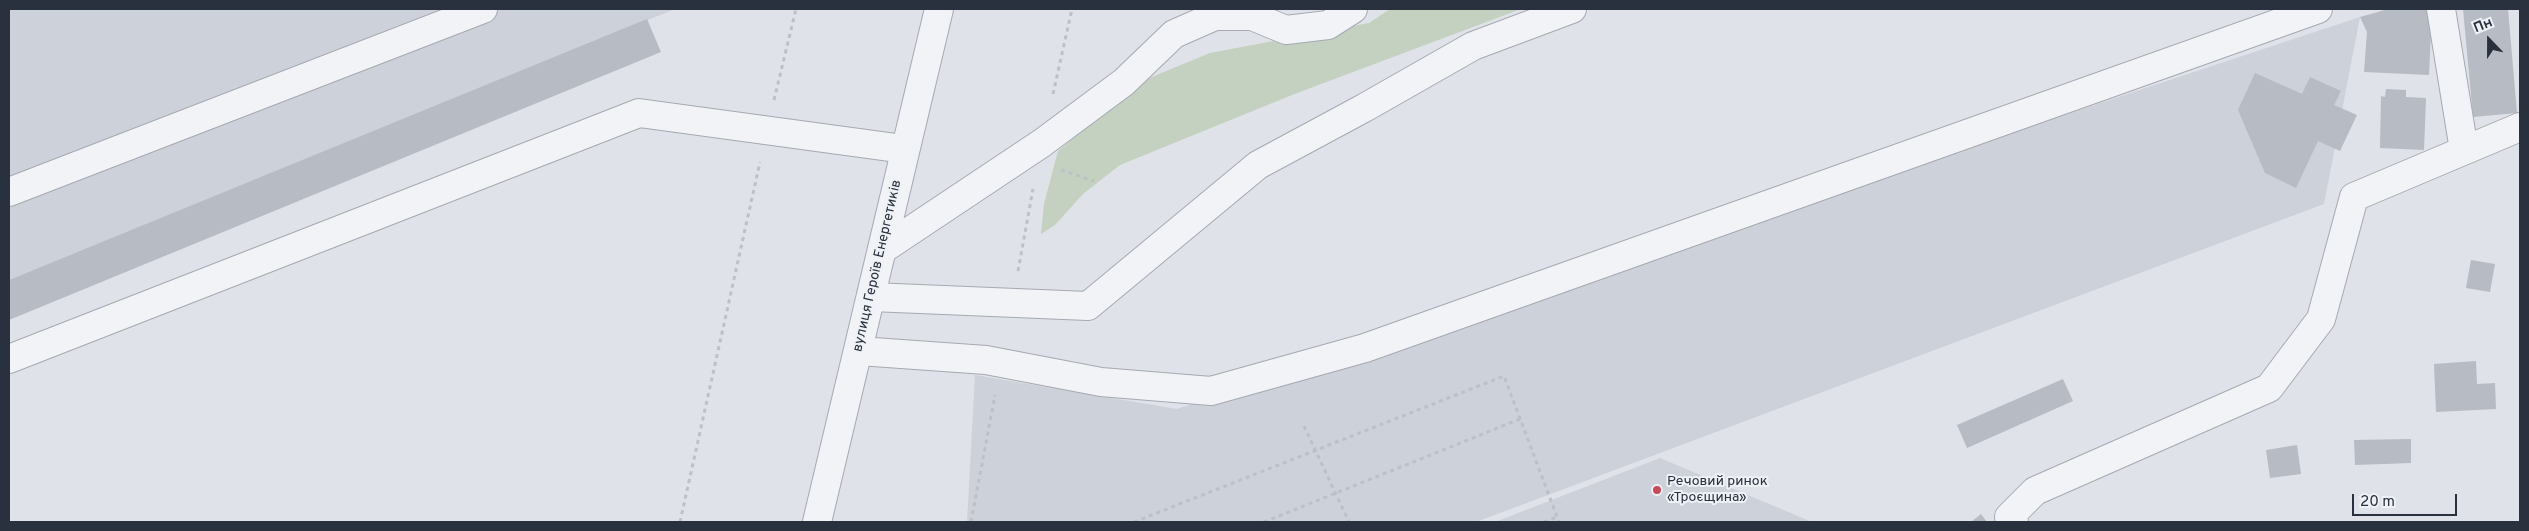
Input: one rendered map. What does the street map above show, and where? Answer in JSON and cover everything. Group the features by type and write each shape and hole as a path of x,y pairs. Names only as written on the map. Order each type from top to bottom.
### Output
{"street":[{"path":"9,192 483,9"},
{"name":"вулиця Героїв Енергетиків","path":"818,522 883,249 904,149 939,9"},
{"path":"883,249 1041,147 1124,82 1174,34 1215,16 1252,16 1286,30 1328,24 1353,9"},
{"path":"871,297 1088,306 1258,165 1473,46 1572,9"},
{"path":"859,351 1001,363 1101,382 1211,391 1365,348 2318,9"},
{"path":"2441,9 2464,150"},
{"path":"9,359 639,113 904,149"},
{"path":"2014,522 2010,517 2035,491 2269,388 2321,319 2354,197 2520,127"}],"path":[{"path":"680,522 796,9"},
{"path":"1053,95 1072,9"},
{"path":"1041,147 1061,171 1094,181"},
{"path":"1012,302 1041,147"},
{"path":"971,522 1001,363"},
{"path":"1134,522 1504,376 1559,522"},
{"path":"1264,522 1520,419"},
{"path":"1304,426 1349,522"},
{"path":"1544,522 1557,517"}],"shaded area":[{"path":"9,9 675,9 9,280"},
{"path":"2360,17 2324,204 1476,522 967,522 975,375 1177,409"},
{"name":"Речовий ринок «Троєщина»","path":"1660,458 1812,522 1495,522"}],"green space":[{"path":"1390,9 1521,9 1297,93 1120,165 1083,194 1055,225 1041,234 1044,204 1058,151 1142,81 1210,53 1369,23"}],"building":[{"path":"2388,9 2432,9 2429,75 2364,72 2367,32 2360,17"},
{"path":"2463,9 2508,9 2517,113 2473,117"},
{"path":"647,19 661,52 9,320 9,280"},
{"path":"2255,73 2302,94 2310,77 2341,91 2334,105 2357,115 2340,151 2318,141 2296,188 2265,173 2238,110"},
{"path":"2386,89 2406,90 2406,97 2426,98 2424,150 2380,148 2381,96 2385,97"},
{"path":"2471,260 2495,264 2490,292 2466,288"},
{"path":"2476,361 2477,384 2495,383 2496,409 2436,412 2434,364"},
{"path":"2063,379 2073,401 1967,448 1957,425"},
{"path":"2411,439 2411,463 2355,465 2354,440"},
{"path":"2297,445 2301,474 2270,478 2266,450"},
{"path":"1981,514 1987,522 1971,522"}],"place":[{"name":"Речовий ринок «Троєщина»","path":"1657,490"}]}
